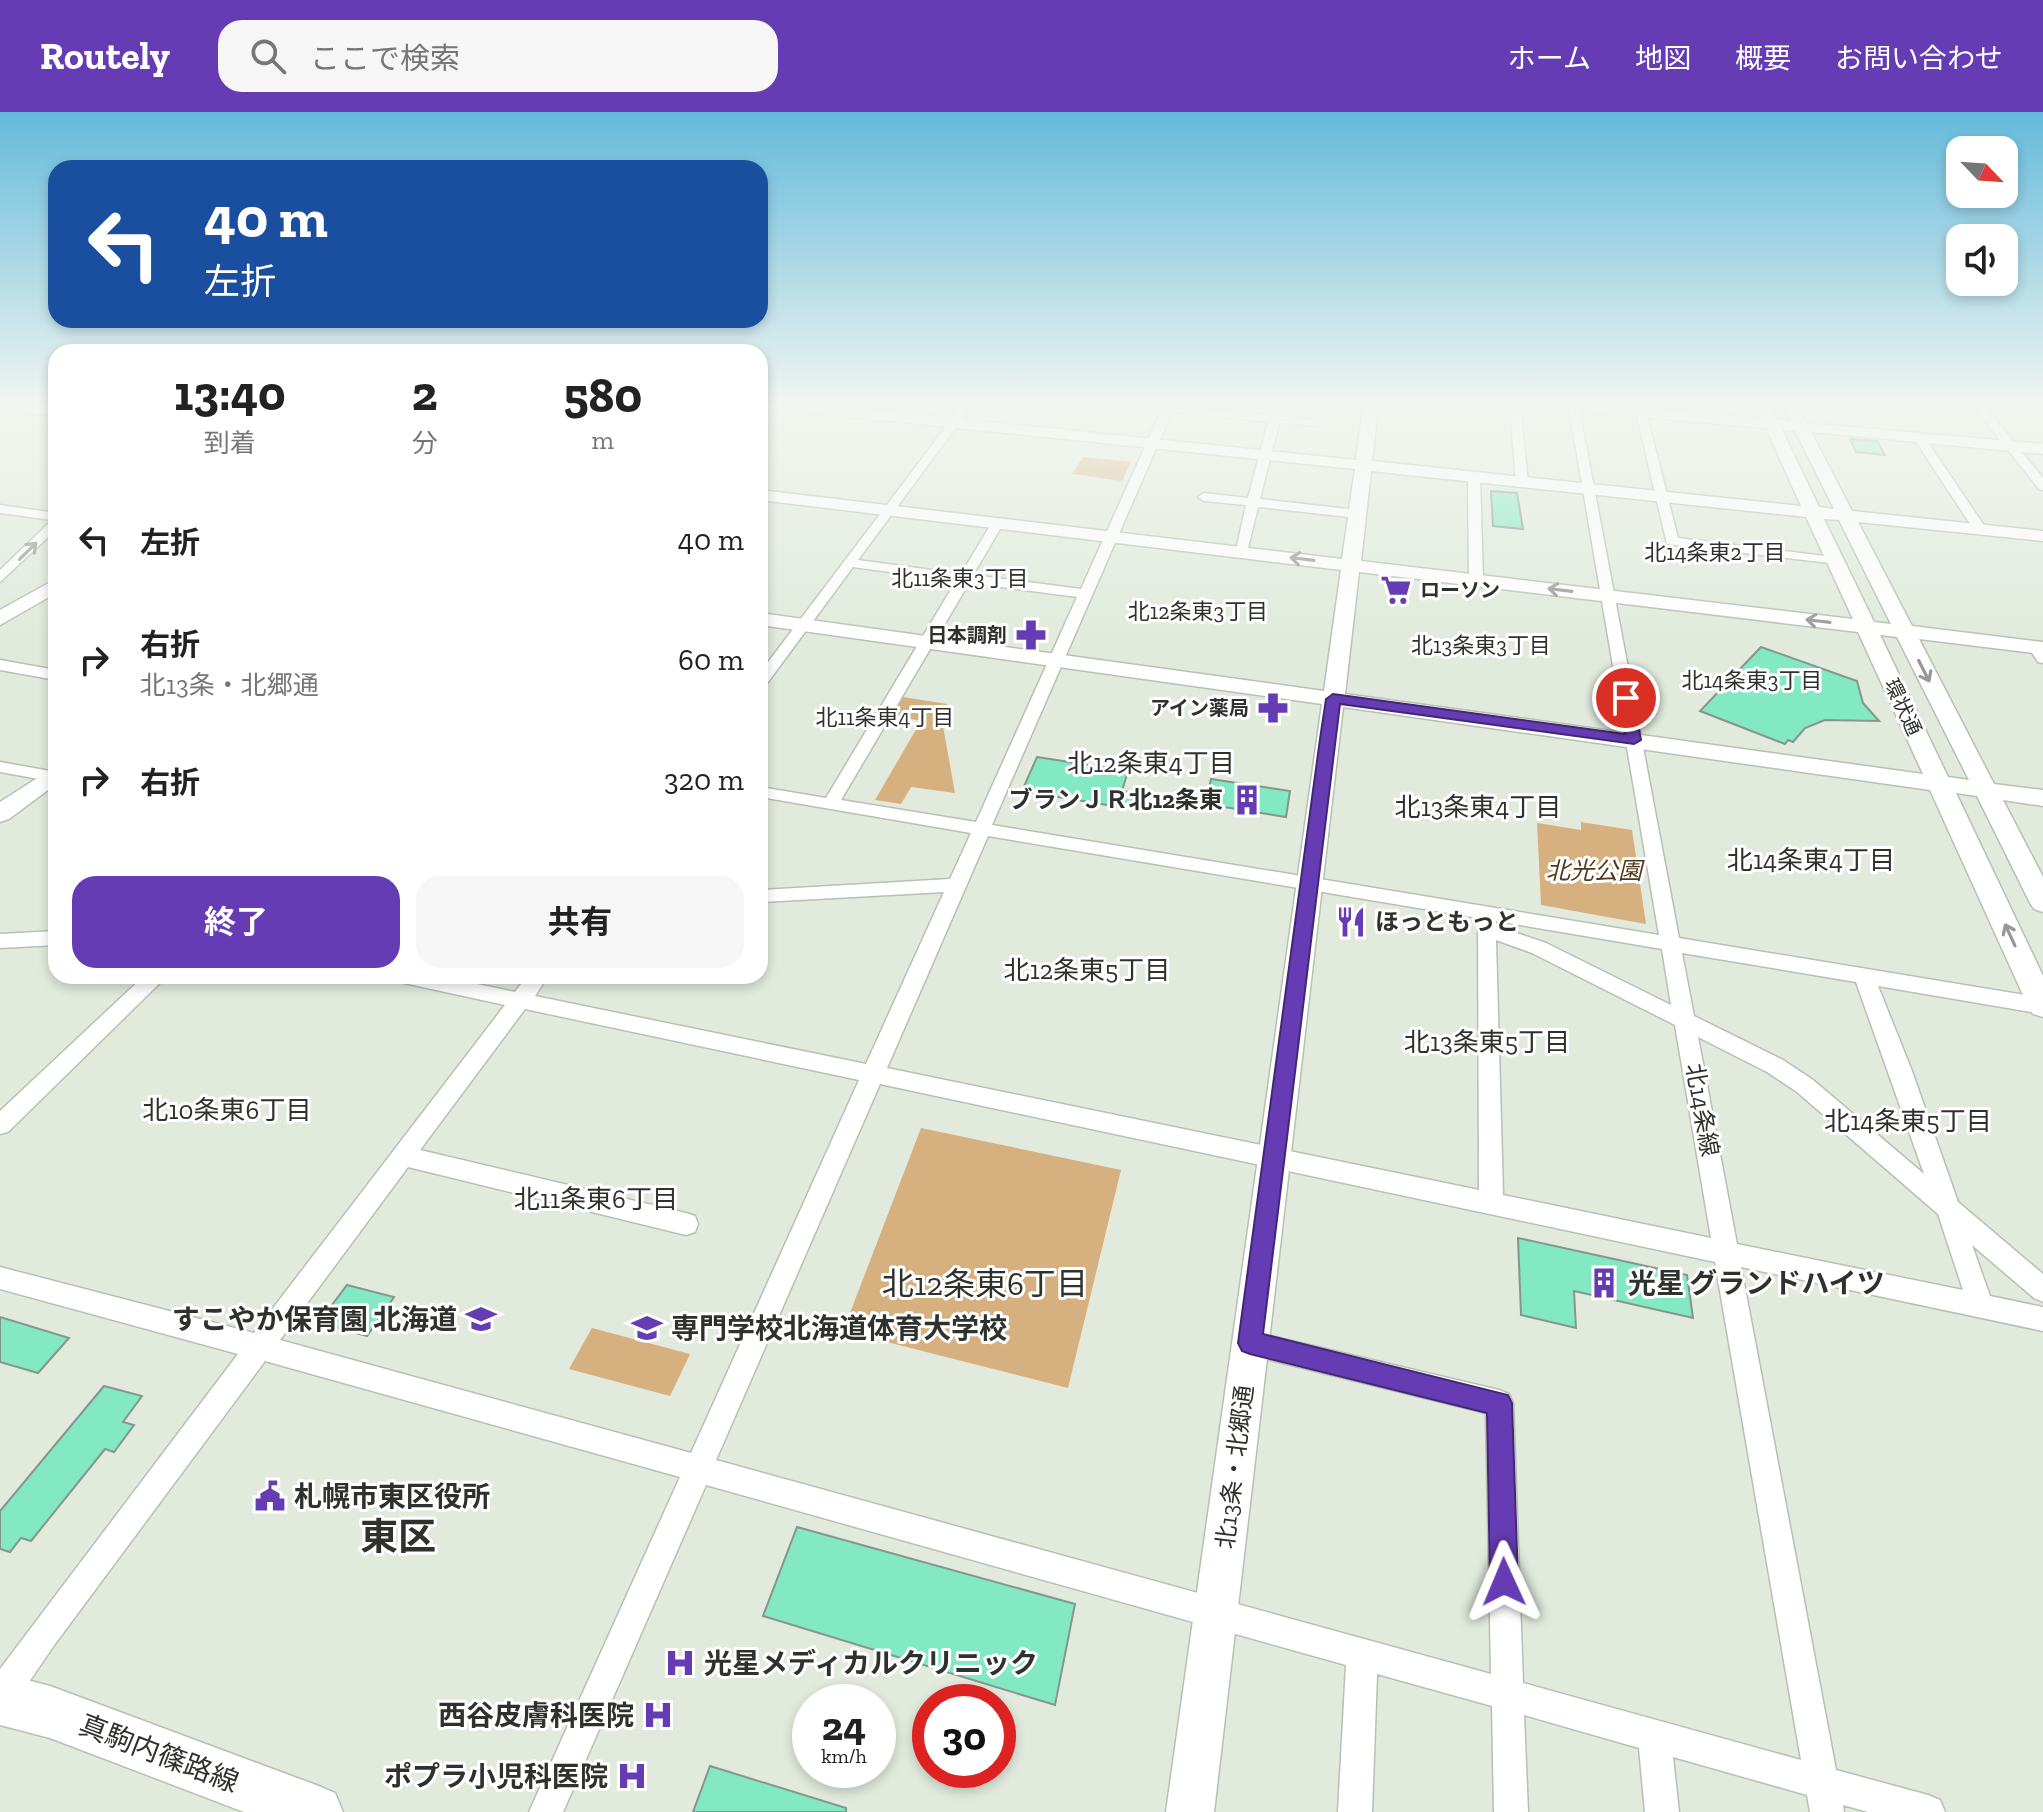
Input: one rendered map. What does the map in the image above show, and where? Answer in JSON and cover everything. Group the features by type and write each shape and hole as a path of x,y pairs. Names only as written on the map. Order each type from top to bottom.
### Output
{"main road":[{"name":"真駒内篠路線","path":"0,1698 50,1712 316,1812"}],"street":[{"path":"768,668 906,487"},
{"path":"546,1812 1133,487"},
{"path":"1240,552 1256,487"},
{"name":"北13条・北郷通","path":"1190,1812 1360,487"},
{"path":"1474,487 1476,580"},
{"path":"1573,487 2043,536"},
{"path":"1659,487 1672,541 1833,561"},
{"name":"環状通","path":"1800,487 2043,1006"},
{"name":"環状通","path":"1832,487 2043,903"},
{"path":"1953,487 1981,530"},
{"name":"北14条線","path":"1589,489 1827,1812"},
{"path":"768,496 1904,631 2041,652"},
{"path":"1204,497 1357,514"},
{"path":"0,509 48,518"},
{"path":"831,803 997,524"},
{"path":"0,578 48,528"},
{"path":"850,563 1085,594"},
{"path":"0,619 48,590"},
{"path":"768,620 2043,798"},
{"path":"0,665 48,674"},
{"path":"0,767 48,775"},
{"path":"0,814 48,781"},
{"path":"768,793 1308,884 1486,922 1672,945 2043,1006"},
{"path":"768,896 957,885"},
{"path":"1486,922 1685,1019 1805,1086 2043,1290"},
{"path":"1486,922 1491,1205"},
{"path":"0,941 48,938"},
{"path":"1864,977 1901,1071 1981,1306"},
{"path":"0,1125 149,984"},
{"path":"439,984 1273,1161 2043,1319"},
{"path":"0,1698 44,1633 532,984"},
{"path":"403,1156 686,1224"},
{"path":"0,1278 259,1347 1928,1812"},
{"path":"1250,1343 1499,1403 1511,1812"},
{"path":"1355,1812 1362,1655"},
{"path":"1654,1734 1662,1812"}],"green space":[{"path":"903,697 947,704 941,715 955,793 911,787 901,804 875,800 921,721 893,715"},
{"name":"北光公園","path":"1581,822 1632,830 1646,924 1541,905 1537,823 1581,830"},
{"path":"921,1128 1121,1170 1068,1388 887,1342 892,1325 850,1313"},
{"path":"592,1328 690,1354 670,1396 569,1369"}],"building":[{"path":"1491,491 1517,493 1523,529 1493,526"},
{"path":"1761,647 1857,681 1863,703 1879,721 1825,720 1805,728 1793,742 1788,740 1785,744 1700,711"},
{"path":"1037,757 1128,771 1122,791 1136,793 1132,809 1022,791"},
{"name":"ブランＪＲ北12条東","path":"1211,779 1290,791 1286,817 1205,804"},
{"name":"光星 グランドハイツ","path":"1518,1238 1687,1275 1693,1318 1574,1291 1576,1328 1521,1315"},
{"path":"347,1285 394,1297 367,1336 328,1325 326,1313"},
{"path":"0,1317 69,1338 38,1373 0,1362"},
{"path":"104,1386 142,1396 123,1422 134,1425 114,1452 105,1449 31,1541 21,1538 10,1552 0,1549 0,1511"},
{"path":"797,1527 1075,1604 1055,1705 1016,1693 1016,1684 986,1684 763,1616"},
{"path":"710,1766 846,1808 846,1812 693,1812"}],"place":[{"name":"ローソン","path":"1396,590"},
{"name":"日本調剤","path":"1031,635"},
{"name":"アイン薬局","path":"1273,708"},
{"name":"ブランＪＲ北12条東","path":"1247,800"},
{"name":"ほっともっと","path":"1351,922"},
{"name":"光星 グランドハイツ","path":"1604,1283"},
{"name":"すこやか保育園 北海道","path":"481,1319"},
{"name":"専門学校北海道体育大学校","path":"647,1328"},
{"name":"札幌市東区役所","path":"270,1496"},
{"name":"光星メディカルクリニック","path":"680,1663"},
{"name":"西谷皮膚科医院","path":"658,1715"},
{"name":"ポプラ小児科医院","path":"632,1776"}],"district":[{"name":"北14条東2丁目","path":"1715,552"},
{"name":"北11条東3丁目","path":"960,578"},
{"name":"北12条東3丁目","path":"1198,611"},
{"name":"北13条東3丁目","path":"1481,645"},
{"name":"北14条東3丁目","path":"1752,680"},
{"name":"北11条東4丁目","path":"885,717"},
{"name":"北12条東4丁目","path":"1151,763"},
{"name":"北13条東4丁目","path":"1478,807"},
{"name":"北14条東4丁目","path":"1811,860"},
{"name":"北12条東5丁目","path":"1087,970"},
{"name":"北13条東5丁目","path":"1487,1042"},
{"name":"北10条東6丁目","path":"227,1110"},
{"name":"北14条東5丁目","path":"1908,1121"},
{"name":"北11条東6丁目","path":"596,1199"},
{"name":"北12条東6丁目","path":"985,1284"},
{"name":"東区","path":"398,1537"}],"route":[{"path":"1504,1582 1499,1403 1250,1343 1333,699 1634,740 1626,698"}]}
